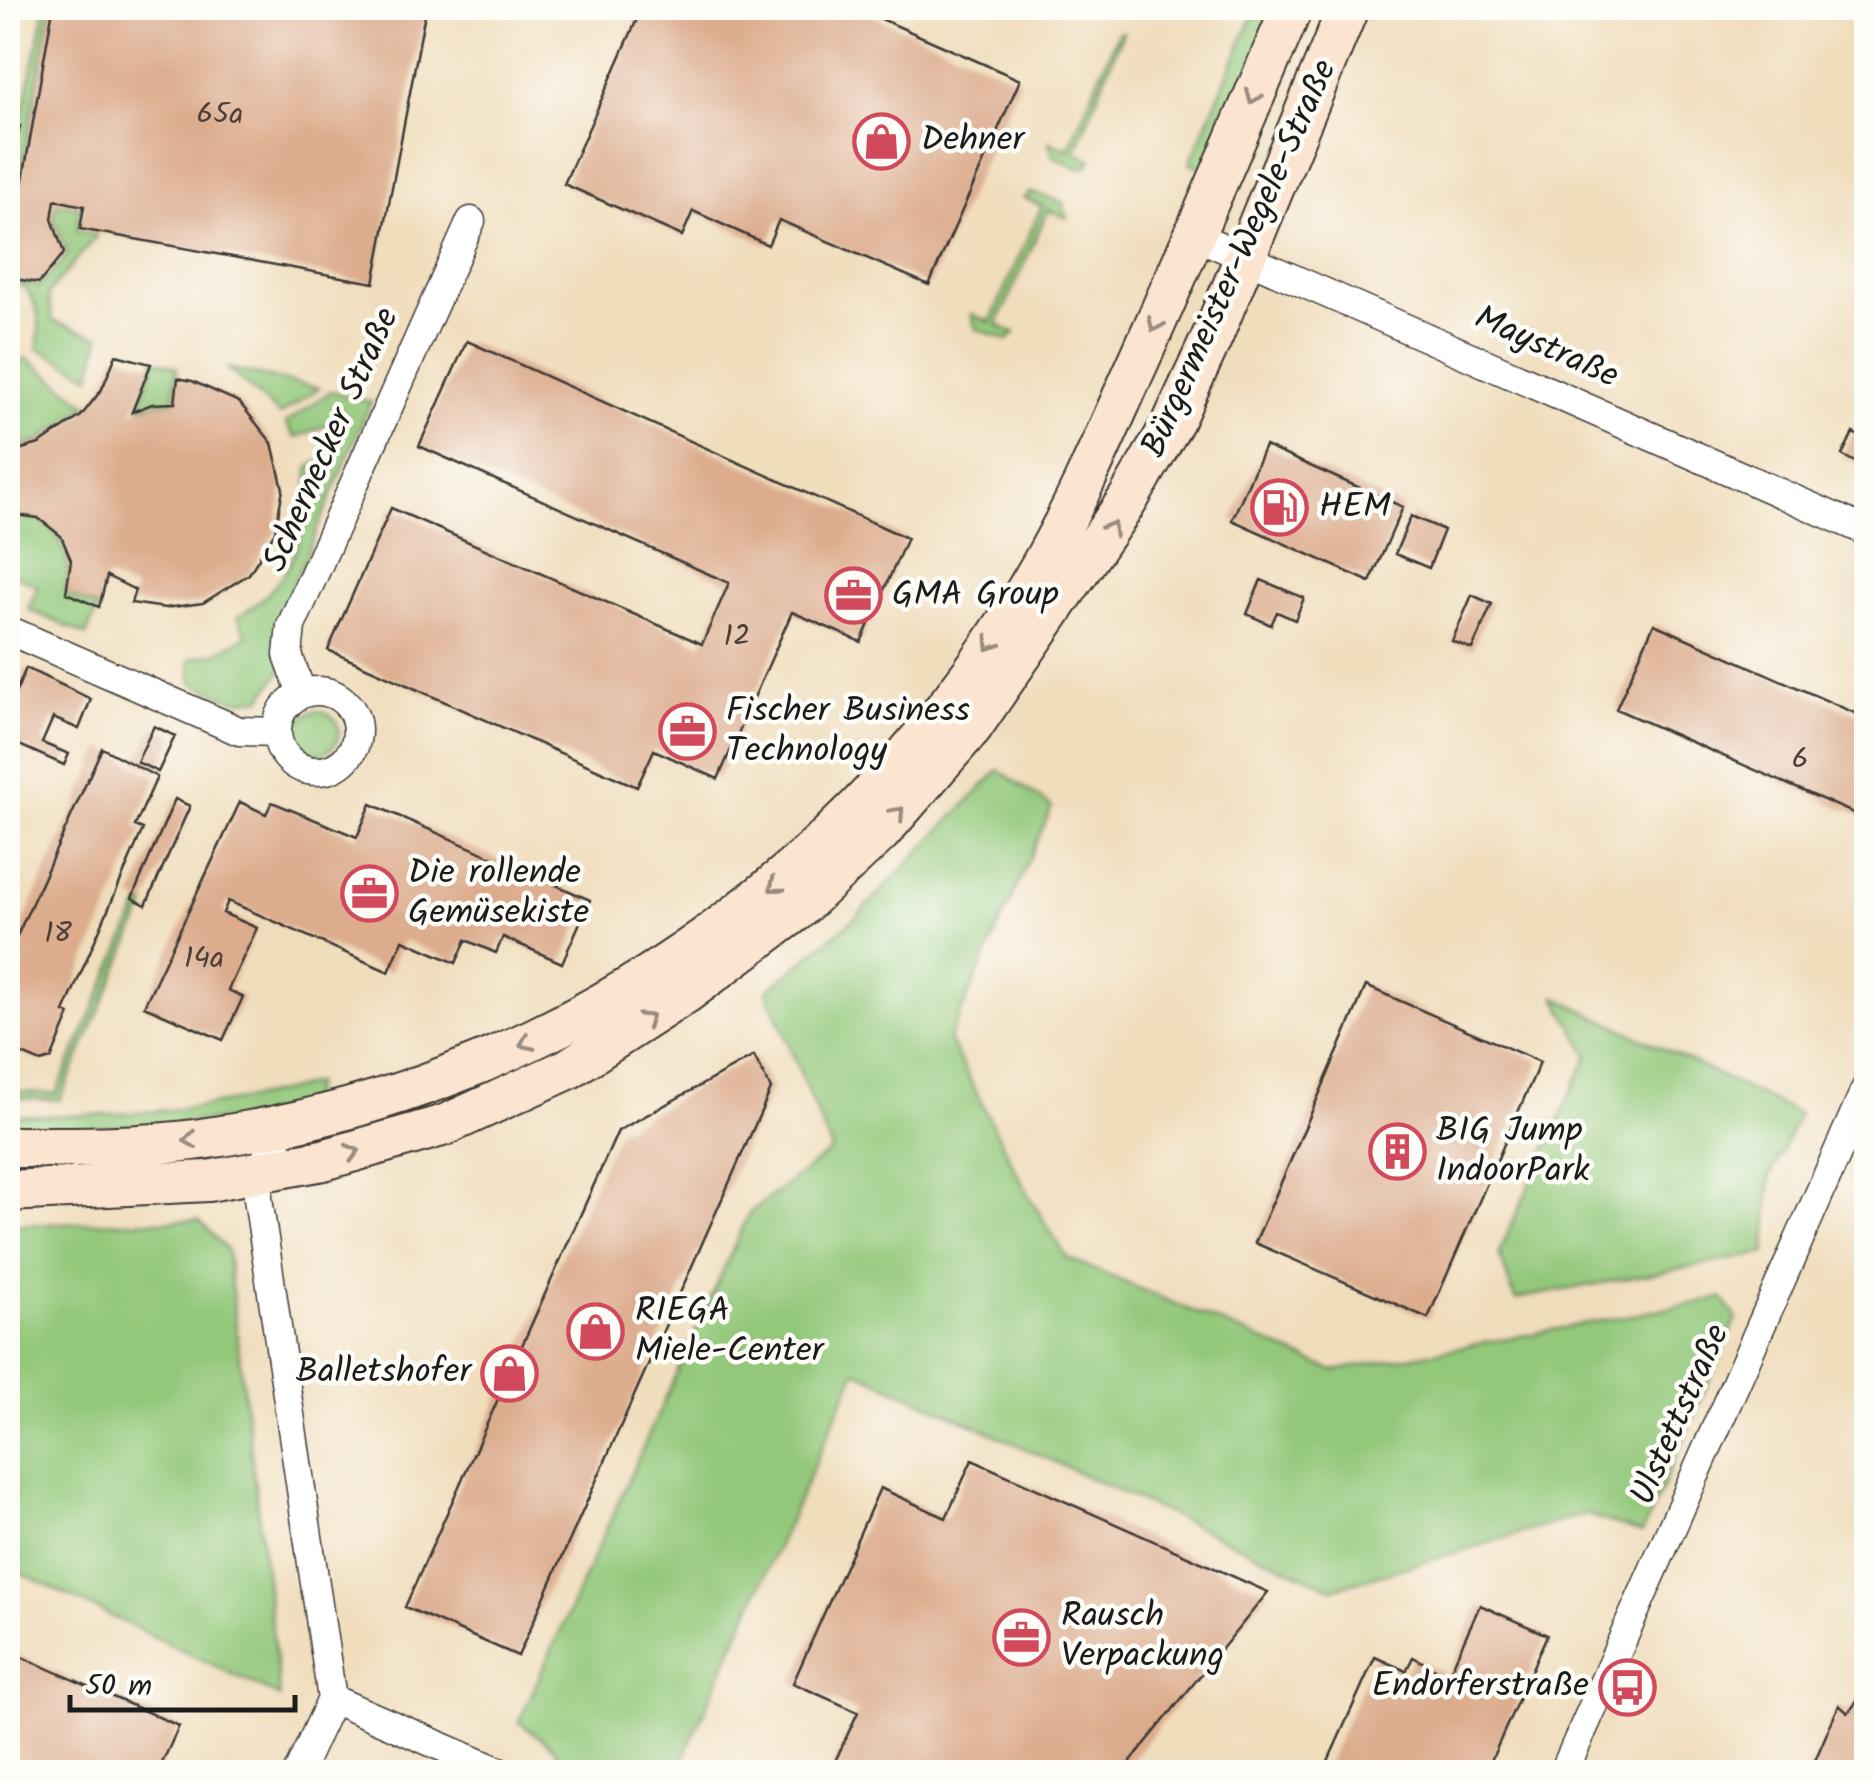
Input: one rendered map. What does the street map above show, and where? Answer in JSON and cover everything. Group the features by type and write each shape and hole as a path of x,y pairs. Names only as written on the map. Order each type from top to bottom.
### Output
{"main road":[{"name":"Bürgermeister-Wegele-Straße","path":"8,1146 166,1143 286,1124 458,1072 614,1000 755,902 878,790 952,699 1043,563 1080,492 1292,8"},
{"name":"Bürgermeister-Wegele-Straße","path":"8,1192 162,1186 258,1172 322,1160 445,1125 568,1069 730,962 836,874 880,833 972,727 1098,548 1173,422 1348,8"}],"street":[{"name":"Schernecker Straße","path":"302,694 288,655 291,626 471,221"},
{"name":"Maystraße","path":"1194,236 1866,531"},
{"path":"8,630 239,731 278,732"},
{"path":"324,692 345,702 356,722 354,748 335,767 309,770 286,757 278,732 284,710 302,694 324,692"},
{"name":"Ulstettstraße","path":"1564,1772 1866,1088"},
{"path":"286,1124 258,1172 258,1198 332,1698 298,1772"},
{"path":"332,1698 500,1772"}],"green space":[{"path":"45,8 51,8 14,212 8,219 8,160 13,160"},
{"path":"1256,8 1277,8 1208,170 1190,163"},
{"path":"1123,32 1075,152 1092,160 1086,167 1076,168 1053,156 1049,142 1068,149 1118,33"},
{"path":"1030,192 1063,202 1067,218 1048,210 997,325 1015,333 1008,340 976,329 971,314 990,322 1042,206 1024,198"},
{"path":"57,203 80,208 77,231 97,235 48,294 53,321 100,337 91,376 37,348 39,323 33,302 25,287 8,284 8,279 39,286 68,255 53,218"},
{"path":"27,358 88,405 38,442 8,449 8,370"},
{"path":"155,360 177,367 174,401 139,406"},
{"path":"227,368 319,388 280,415"},
{"path":"331,391 371,402 278,622 283,668 262,698 236,701 192,683 190,659 218,652 247,636 238,617 273,588 286,571 302,533 309,467 337,452 327,425 295,438 286,423"},
{"path":"8,515 38,520 58,538 67,563 65,593 98,608 86,635 28,609 38,586 8,572"},
{"path":"318,711 333,717 339,732 333,747 318,753 303,747 297,732 303,717"},
{"path":"999,770 1052,807 949,1039 1029,1196 1067,1258 1334,1371 1722,1298 1737,1318 1642,1533 1585,1514 1333,1589 856,1371 677,1772 571,1772 553,1747 519,1722 749,1213 832,1150 767,991 856,917"},
{"path":"141,903 146,905 60,1100 8,1098 8,1091 56,1094"},
{"path":"1556,997 1799,1114 1770,1177 1766,1253 1515,1299 1499,1253 1588,1055"},
{"path":"315,1083 309,1102 253,1118 8,1134 8,1115 162,1111 239,1100"},
{"path":"199,1220 227,1250 280,1697 8,1567 8,1225"}],"building":[{"path":"53,8 397,8 425,13 374,283 80,229 84,206 55,200 52,219 64,253 39,283 8,278 8,223 17,213"},
{"path":"642,8 872,8 870,14 1020,80 929,285 779,220 768,245 693,211 682,236 564,184"},
{"path":"8,124 20,126 13,160 8,159"},
{"path":"467,341 907,538 861,642 792,612 718,779 654,750 637,787 328,650 391,508 702,644 729,583 419,446"},
{"path":"116,355 151,364 132,412 152,404 175,403 178,378 192,381 239,402 272,443 283,489 275,532 249,574 203,603 165,608 131,603 135,590 107,576 99,607 66,593 71,560 61,536 38,518 8,514 8,453 39,444 81,416 102,389"},
{"path":"1853,433 1866,439 1866,468 1842,455"},
{"path":"1265,446 1403,507 1370,582 1232,520"},
{"path":"1411,516 1444,530 1429,568 1395,554"},
{"path":"1261,580 1304,598 1295,620 1277,612 1271,625 1247,614"},
{"path":"1472,595 1492,604 1472,649 1452,641"},
{"path":"1654,624 1866,718 1866,802 1860,816 1616,709"},
{"path":"26,668 91,699 79,729 53,718 42,743 69,754 64,765 8,740 8,711"},
{"path":"154,726 175,736 158,772 137,762"},
{"path":"102,748 157,777 135,826 143,829 64,1012 70,1014 51,1059 41,1062 8,1048 8,956"},
{"path":"175,799 190,806 146,905 132,898"},
{"path":"240,802 266,814 272,802 357,837 371,804 590,900 562,963 503,937 496,953 466,940 456,963 403,940 389,972 228,901 223,913 257,928 228,990 243,997 223,1040 144,1006"},
{"name":"BIG Jump IndoorPark","path":"1366,986 1540,1062 1428,1318 1255,1243"},
{"name":"RIEGA Miele-Center","path":"754,1056 771,1089 518,1656 405,1607 618,1131"},
{"name":"Rausch Verpackung","path":"972,1460 1268,1592 1122,1772 830,1772 858,1712 793,1683 880,1488 946,1518"},
{"path":"1480,1605 1547,1635 1486,1772 1323,1772 1375,1657 1406,1671 1413,1657 1448,1676"},
{"path":"8,1651 179,1726 158,1772 8,1772"},
{"path":"1866,1690 1866,1772 1810,1772 1839,1705 1848,1713"}],"place":[{"name":"Dehner","path":"882,141"},
{"name":"HEM","path":"1280,508"},
{"name":"GMA Group","path":"853,596"},
{"name":"Fischer Business Technology","path":"687,732"},
{"name":"Die rollende Gemüsekiste","path":"369,894"},
{"name":"BIG Jump IndoorPark","path":"1397,1152"},
{"name":"RIEGA Miele-Center","path":"596,1332"},
{"name":"Balletshofer","path":"510,1373"},
{"name":"Rausch Verpackung","path":"1022,1637"},
{"name":"Endorferstraße","path":"1628,1687"}]}
